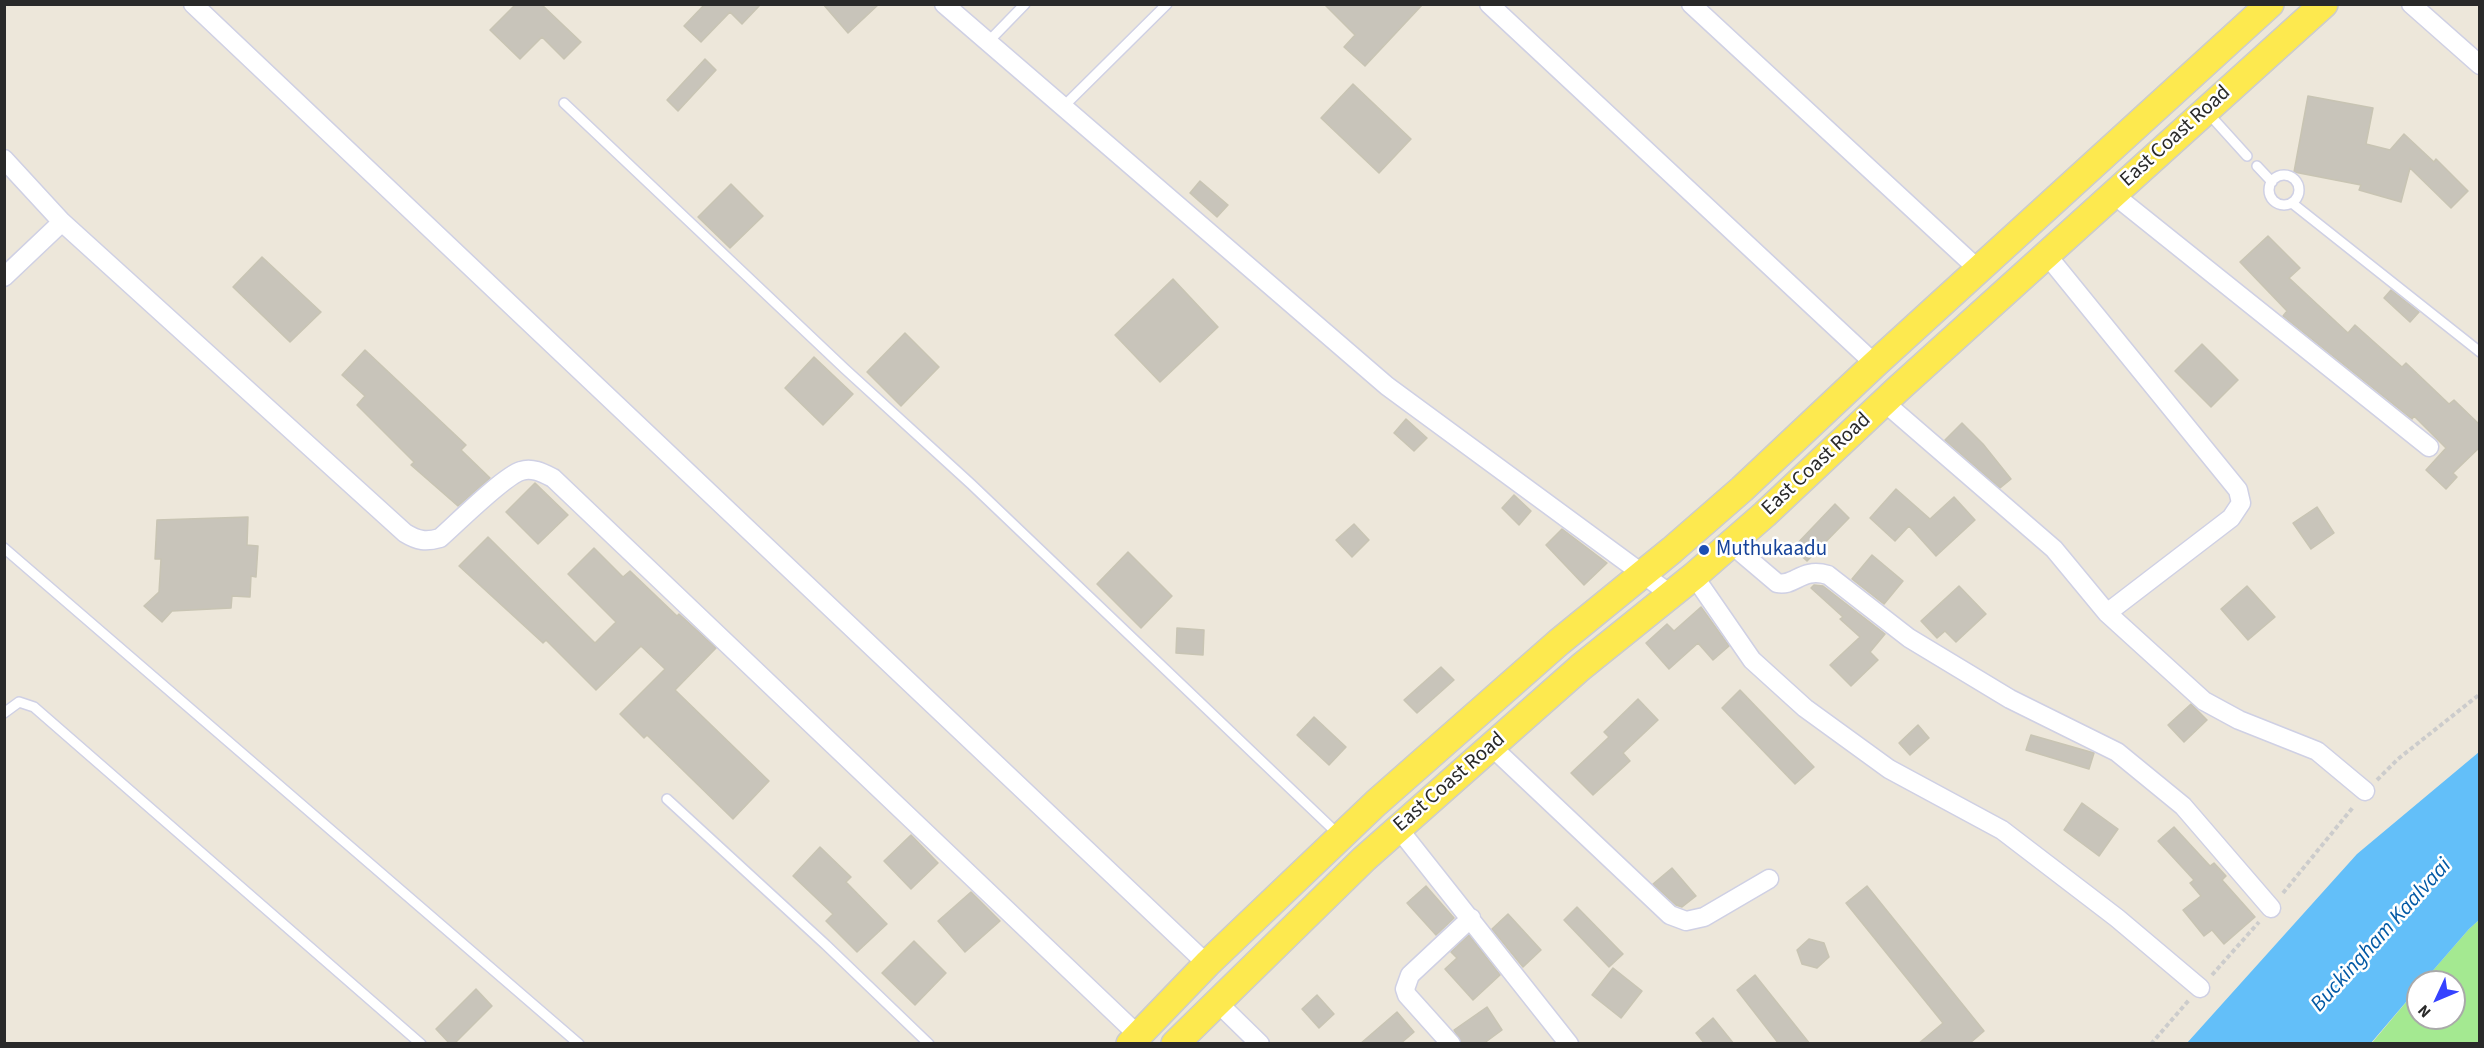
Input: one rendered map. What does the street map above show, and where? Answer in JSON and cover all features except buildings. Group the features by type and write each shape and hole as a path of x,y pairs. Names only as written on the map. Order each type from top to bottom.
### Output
{"main road":[{"name":"East Coast Road","path":"1134,1039 1207,964 1384,795 1559,642 1672,550 1742,489 1875,364 2270,4"},
{"name":"East Coast Road","path":"1174,1044 1398,828 1491,746 1731,544 2046,254 2324,4"}],"street":[{"path":"193,4 1207,964"},
{"path":"944,4 1387,386 1670,594"},
{"path":"1489,4 1875,364"},
{"path":"1691,4 1980,270"},
{"path":"2411,4 2480,65"},
{"path":"4,159 62,222 405,533 416,539 427,541 440,537 505,481 521,471 535,470 553,478 1134,1039"},
{"path":"2113,194 2429,447"},
{"path":"4,277 62,222"},
{"path":"2046,254 2238,490 2241,503 2231,518 2107,613"},
{"path":"1884,402 2054,549 2107,613 2204,701 2239,720 2317,751 2366,791"},
{"path":"1731,544 1777,584 1786,584 1804,574 1816,572 1828,575 1909,638 2010,699 2117,752 2183,806 2271,908"},
{"path":"1694,576 1752,660 1805,708 1889,769 2002,830 2116,918 2200,988"},
{"path":"1491,746 1671,915 1686,921 1704,917 1769,879"},
{"path":"1398,828 1569,1044"},
{"path":"1450,1044 1405,989 1410,975 1470,918"},
{"path":"1216,1001 1260,1044"}],"lane":[{"path":"989,41 1025,4"},
{"path":"1064,106 1167,4"},
{"path":"564,103 845,369 971,484 1341,837"},
{"path":"2206,111 2247,156"},
{"path":"2257,166 2272,182"},
{"path":"2283,175 2295,179 2300,192 2292,203 2286,205 2274,200 2269,188 2272,182 2283,175"},
{"path":"2292,203 2480,352"},
{"path":"4,548 579,1044"},
{"path":"4,713 19,702 34,707 421,1044"},
{"path":"667,799 826,945 929,1044"}],"path":[{"path":"2151,1044 2301,874 2366,791 2398,759 2480,694"}],"green space":[{"path":"2479,920 2479,1043 2371,1044 2406,1002 2406,1030 2466,1030 2466,970 2433,970"}],"water":[{"name":"Buckingham Kaalvaai","path":"2479,752 2479,920 2433,970 2406,970 2406,1002 2371,1043 2187,1043 2357,854"}],"place":[{"name":"Muthukaadu","path":"1704,550"}]}
